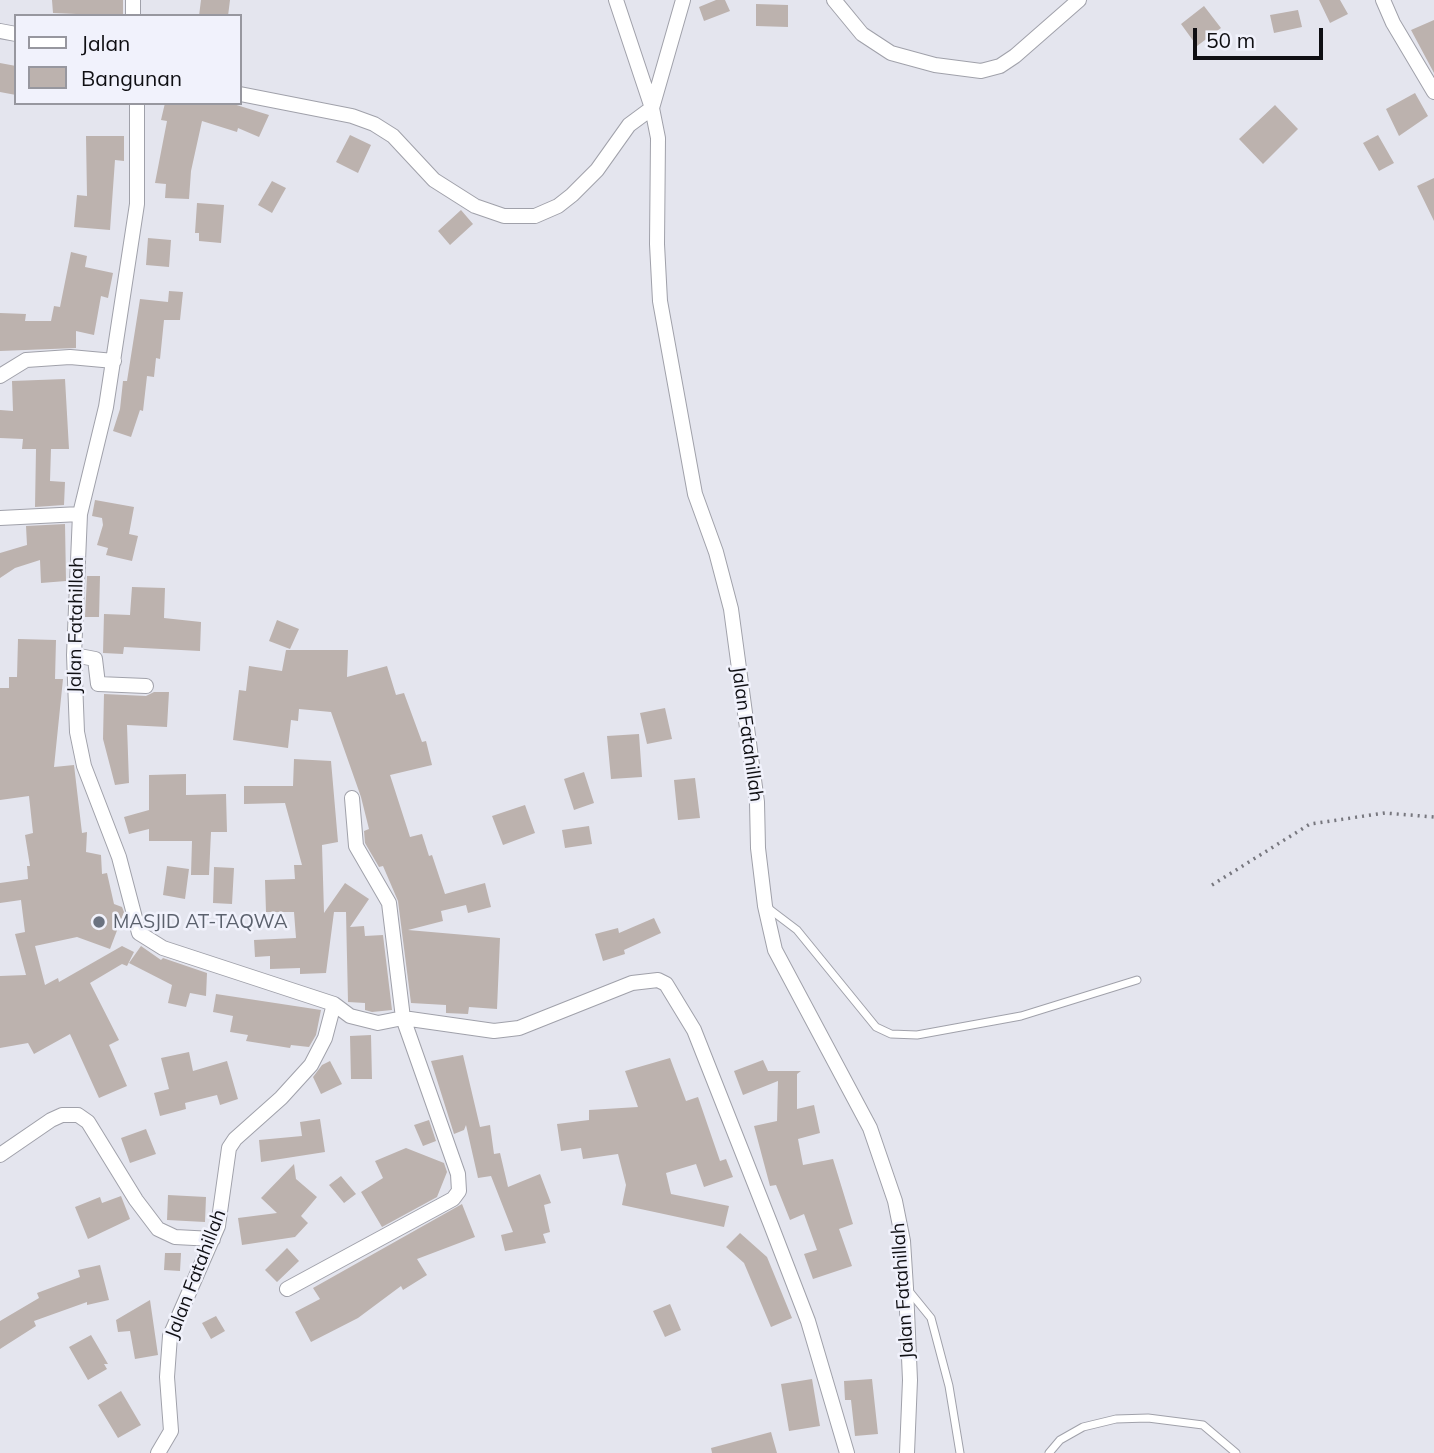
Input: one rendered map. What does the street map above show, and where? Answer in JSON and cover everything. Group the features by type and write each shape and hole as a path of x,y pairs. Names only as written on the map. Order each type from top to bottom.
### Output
{"street":[{"name":"Jalan Fatahillah","path":"616,0 652,108 658,138 659,278 668,357 695,494 716,552 731,609 757,802 758,848 765,906 780,961 832,1054 878,1150 895,1201 906,1288 910,1380 907,1453"},
{"path":"242,94 352,116 374,124 393,136 421,168 460,197 490,212 520,218 535,216 565,201 597,170 629,125 652,108 682,0"},
{"path":"834,0 862,34 891,53 935,65 981,71 1000,66 1015,56 1079,0"},
{"path":"1383,0 1404,44 1434,92"},
{"name":"Jalan Fatahillah","path":"137,105 137,204 114,361 80,514 74,655 77,732 84,766 119,857 139,933 163,948 334,1004 350,1016 378,1023 403,1018 494,1031 519,1028 614,989 658,980 666,984 683,1008 711,1069 808,1321 847,1453"},
{"path":"0,376 26,360 70,356 114,361"},
{"path":"0,518 80,514"},
{"path":"74,655 95,659 98,684 146,686"},
{"path":"287,1289 453,1199 459,1191 458,1174 403,1018 389,903 356,846 352,798"},
{"name":"Jalan Fatahillah","path":"158,1453 171,1431 167,1377 170,1336 213,1239 222,1211 229,1149 234,1139 281,1098 311,1065 325,1038 334,1004"},
{"path":"0,1155 51,1120 62,1115 78,1115 88,1122 158,1229 175,1237 213,1239"}],"lane":[{"path":"765,906 797,930 876,1027 891,1034 917,1035 1021,1016 1137,980"},
{"path":"906,1288 931,1318 949,1387 960,1453"},
{"path":"1049,1453 1060,1440 1083,1427 1116,1419 1149,1418 1203,1425 1236,1453"}],"path":[{"path":"1212,885 1310,824 1385,813 1434,817"}],"building":[{"path":"52,0 123,0 123,14 53,13"},
{"path":"201,0 230,0 228,14 199,14"},
{"path":"716,0 725,0 730,11 704,21 699,7"},
{"path":"1319,0 1340,0 1348,14 1330,23"},
{"path":"756,4 788,5 788,27 756,26"},
{"path":"1204,6 1221,28 1197,46 1181,24"},
{"path":"1298,10 1302,27 1274,33 1270,15"},
{"path":"1434,20 1434,73 1411,30"},
{"path":"0,63 14,66 14,95 0,92"},
{"path":"1415,93 1428,116 1399,136 1386,109"},
{"path":"165,105 236,105 269,115 259,137 238,128 237,132 202,121 191,171 189,199 165,198 166,184 155,183 167,121 161,120"},
{"path":"1275,105 1298,129 1263,164 1239,139"},
{"path":"350,135 371,145 358,173 336,162"},
{"path":"1378,135 1394,163 1379,171 1363,143"},
{"path":"86,136 124,136 124,161 115,160 110,230 74,227 77,195 87,196"},
{"path":"1434,178 1434,221 1417,186"},
{"path":"272,181 286,188 272,213 258,205"},
{"path":"197,203 224,205 221,243 199,241 199,233 195,233"},
{"path":"461,210 473,224 450,245 438,231"},
{"path":"148,238 171,240 169,267 146,265"},
{"path":"71,252 87,256 85,267 113,273 108,298 101,296 94,335 76,331 76,348 0,351 0,313 26,314 25,321 51,321 54,306 60,307"},
{"path":"169,291 183,292 180,320 164,320 160,359 156,358 154,377 147,376 143,411 140,410 131,437 113,431 120,409 123,381 127,381 140,299 168,302"},
{"path":"65,379 69,449 51,449 50,481 65,482 64,505 35,507 36,449 22,449 23,439 0,438 0,410 13,411 12,381"},
{"path":"95,500 134,507 129,534 138,536 132,561 106,555 108,548 97,545 103,525 102,518 92,516"},
{"path":"65,524 66,581 41,583 40,560 15,568 0,578 0,553 27,545 26,526"},
{"path":"87,576 100,576 99,617 85,617"},
{"path":"132,587 165,588 164,618 201,622 200,651 124,647 123,654 103,653 104,614 130,615"},
{"path":"277,620 299,629 290,649 269,641"},
{"path":"18,639 56,640 55,679 63,679 54,767 74,765 82,833 87,832 86,852 101,855 102,874 107,873 114,904 122,907 124,912 110,949 77,937 35,946 45,985 58,978 59,982 122,946 134,952 127,966 122,964 90,983 119,1040 109,1045 127,1086 99,1098 70,1034 34,1054 28,1043 0,1048 0,976 26,975 15,934 25,932 21,900 0,903 0,883 28,879 27,866 30,866 25,835 33,833 29,796 0,800 0,688 9,688 9,677 17,677"},
{"path":"286,650 348,650 347,677 387,666 396,695 404,693 422,742 426,741 432,765 390,775 410,837 422,834 445,894 485,883 491,907 468,913 466,905 441,911 443,921 408,930 500,938 497,1009 469,1007 468,1014 446,1013 446,1005 411,1003 398,901 383,866 379,867 365,843 364,831 369,829 361,797 331,712 299,709 298,721 291,720 288,748 233,740 239,690 246,691 249,666 282,671"},
{"path":"154,692 169,692 167,727 127,725 129,783 115,785 103,739 104,694 146,696"},
{"path":"665,708 672,739 647,744 640,713"},
{"path":"639,734 642,777 611,779 607,736"},
{"path":"294,759 331,761 338,842 322,845 324,913 345,883 369,899 350,927 364,926 365,936 383,935 392,1010 372,1012 365,1010 365,1003 348,1002 346,912 334,912 326,973 300,974 300,968 270,969 270,956 255,957 254,940 296,938 294,912 266,912 265,880 295,879 294,865 302,865 285,803 244,804 244,786 293,786"},
{"path":"584,772 594,803 574,810 564,779"},
{"path":"186,774 186,795 226,794 227,832 211,832 209,875 191,875 192,841 149,841 149,829 129,834 124,817 149,810 149,775"},
{"path":"695,778 700,818 678,820 674,780"},
{"path":"525,805 535,833 503,845 492,816"},
{"path":"589,826 592,844 565,848 562,830"},
{"path":"167,866 189,869 185,899 163,895"},
{"path":"214,867 234,868 232,904 213,903"},
{"path":"654,918 661,933 624,950 625,954 603,961 595,934 618,928 619,933"},
{"path":"141,946 161,960 163,958 207,973 206,996 190,993 186,1007 168,1003 172,985 129,963"},
{"path":"216,994 321,1010 316,1035 309,1047 291,1045 290,1048 246,1041 248,1035 230,1032 233,1016 213,1012"},
{"path":"371,1035 372,1079 351,1079 350,1036"},
{"path":"189,1052 193,1071 227,1061 238,1099 220,1105 217,1095 185,1103 186,1109 160,1116 154,1093 169,1089 161,1058"},
{"path":"463,1055 480,1127 490,1125 494,1154 500,1153 508,1187 540,1174 551,1203 544,1205 550,1232 543,1234 546,1243 505,1251 501,1235 513,1232 491,1176 478,1178 466,1125 464,1130 454,1134 431,1061"},
{"path":"670,1058 686,1101 698,1097 720,1161 726,1159 733,1177 704,1187 696,1164 666,1173 671,1194 729,1206 724,1227 622,1205 626,1185 618,1154 583,1159 581,1148 561,1151 557,1124 589,1120 589,1110 638,1107 625,1071"},
{"path":"763,1060 768,1071 801,1071 797,1074 797,1109 814,1105 820,1133 798,1139 803,1165 833,1159 853,1224 839,1229 852,1266 813,1279 804,1254 817,1250 804,1214 790,1220 776,1185 770,1186 754,1126 777,1121 778,1081 743,1095 734,1071"},
{"path":"330,1061 342,1084 321,1094 313,1077 322,1065"},
{"path":"320,1119 325,1152 261,1162 259,1140 302,1136 300,1122"},
{"path":"429,1120 436,1141 423,1146 414,1125"},
{"path":"146,1129 156,1154 130,1163 121,1138"},
{"path":"406,1148 444,1163 447,1172 437,1197 382,1227 361,1192 383,1178 375,1161"},
{"path":"294,1164 296,1179 317,1197 301,1216 308,1223 295,1237 242,1245 238,1218 277,1213 261,1198"},
{"path":"341,1176 356,1194 344,1203 329,1185"},
{"path":"168,1195 206,1197 205,1222 167,1220"},
{"path":"121,1196 130,1219 88,1239 75,1207 100,1197 102,1203"},
{"path":"462,1204 475,1237 417,1259 427,1275 403,1290 401,1286 358,1318 311,1342 295,1312 320,1299 313,1288"},
{"path":"740,1233 767,1257 792,1318 771,1327 744,1263 726,1247"},
{"path":"287,1248 299,1261 277,1282 265,1270"},
{"path":"165,1253 181,1253 180,1271 164,1270"},
{"path":"100,1265 109,1300 87,1305 87,1302 34,1321 36,1326 0,1349 0,1321 39,1298 37,1293 80,1277 78,1270"},
{"path":"150,1300 158,1355 135,1359 130,1331 118,1332 116,1320"},
{"path":"670,1304 681,1330 665,1337 653,1311"},
{"path":"216,1316 225,1331 211,1339 202,1323"},
{"path":"91,1335 108,1364 104,1364 107,1369 88,1380 69,1347"},
{"path":"812,1379 820,1426 789,1431 781,1384"},
{"path":"872,1379 878,1434 855,1436 851,1400 845,1400 844,1381"},
{"path":"121,1391 141,1425 118,1438 98,1405"},
{"path":"771,1432 777,1453 712,1453 711,1448"}],"place":[{"name":"MASJID AT-TAQWA","path":"99,922"}]}
